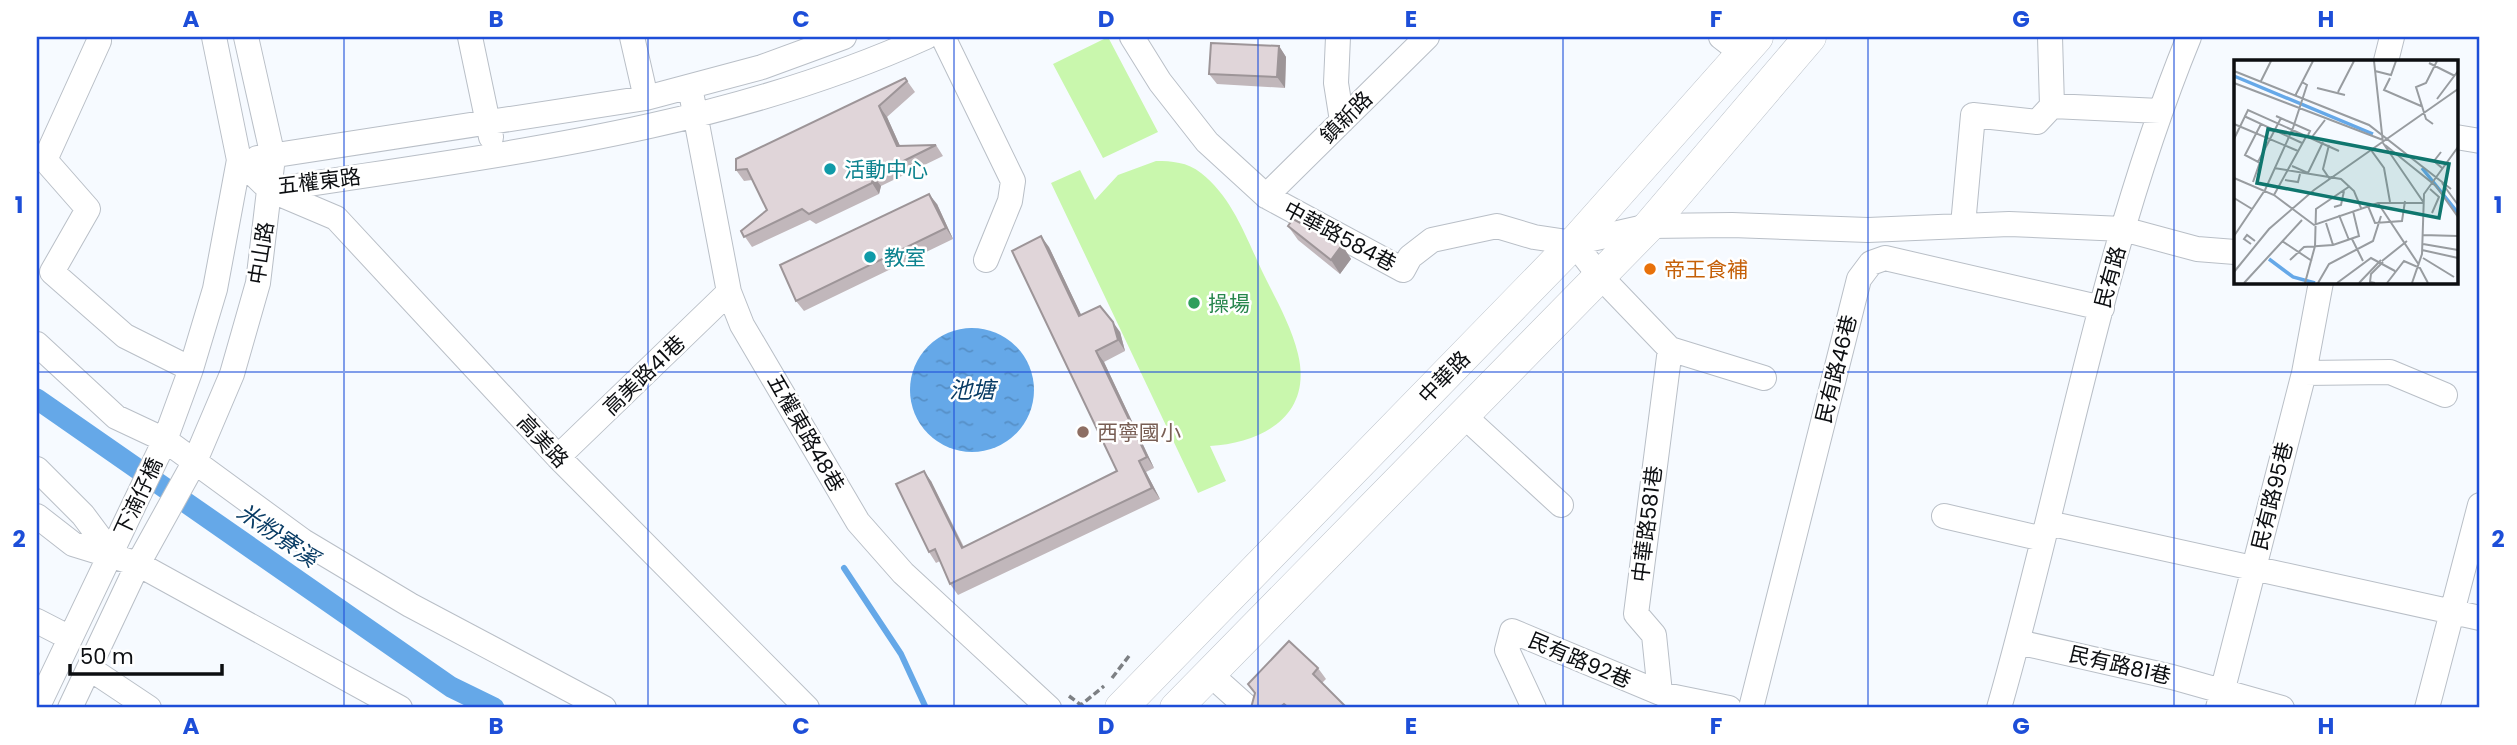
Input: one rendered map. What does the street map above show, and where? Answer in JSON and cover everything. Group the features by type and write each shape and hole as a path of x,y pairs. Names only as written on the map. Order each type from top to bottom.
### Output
{"main road":[{"name":"中華路","path":"1176,708 1649,226 1810,37"},
{"name":"中華路","path":"1121,708 1574,243 1741,43"}],"street":[{"name":"中山路","path":"165,440 191,369 215,289 239,160 214,37"},
{"name":"中山路","path":"195,461 232,374 258,283 270,190 273,156 246,37"},
{"path":"470,37 495,155"},
{"path":"632,37 646,98"},
{"name":"五權東路","path":"239,160 646,98 762,67 844,37"},
{"name":"五權東路","path":"239,160 270,190 495,155 696,118 811,84 926,37"},
{"path":"943,37 1013,181 1010,201 986,260"},
{"name":"中華路584巷","path":"1132,37 1160,82 1206,142 1266,196 1403,270 1409,257 1432,240 1497,226 1534,237 1574,243 1649,226"},
{"path":"1338,37 1336,83 1342,121"},
{"name":"鎮新路","path":"1266,196 1427,37"},
{"path":"1963,225 1973,115 2037,122 2052,106 2050,37"},
{"name":"民有路","path":"1998,708 2018,642 2123,229 2160,111 2189,37"},
{"path":"2386,60 2392,37"},
{"path":"99,41 41,156 88,209 52,272 125,336 191,369"},
{"name":"五權東路48巷","path":"690,87 729,292 742,325 858,522 903,573 1054,699"},
{"path":"2052,106 2160,111"},
{"path":"2458,137 2480,141"},
{"name":"高美路","path":"270,190 336,218 558,457 807,708"},
{"path":"1649,226 1732,225 1868,230 1963,225 2123,229 2196,248 2234,252"},
{"path":"1574,243 1599,275 1670,349 1764,378"},
{"name":"民有路46巷","path":"1751,708 1859,279 1871,263 1885,258 2102,308"},
{"name":"民有路95巷","path":"2220,700 2304,373 2321,284"},
{"name":"高美路41巷","path":"558,457 729,292"},
{"path":"37,344 116,417 165,440 303,541 410,605 604,708"},
{"name":"中華路581巷","path":"1660,693 1654,635 1636,614 1670,349"},
{"path":"2304,373 2390,372 2445,395"},
{"path":"1463,415 1561,505"},
{"name":"下湳仔橋","path":"112,554 165,440"},
{"name":"下湳仔橋","path":"138,564 195,461"},
{"path":"37,469 83,516 112,554"},
{"path":"2427,708 2480,505"},
{"path":"37,516 74,544 138,564 400,708"},
{"path":"1944,516 2046,531 2253,569 2480,618"},
{"path":"37,708 112,554"},
{"path":"69,708 138,564"},
{"path":"37,621 70,638"},
{"name":"民有路92巷","path":"1534,708 1507,650 1512,631 1660,693 1729,708"},
{"name":"民有路81巷","path":"2018,642 2172,677 2220,700 2282,708"},
{"path":"89,668 149,708"},
{"path":"1210,674 1248,708"}],"path":[{"path":"1054,699 1081,705 1107,683 1129,656"}],"green space":[{"path":"1108,37 1158,132 1103,158 1053,64"},
{"path":"1156,161 1190,166 1212,183 1230,206 1287,322 1298,354 1301,376 1298,394 1290,410 1279,422 1248,439 1210,446 1226,481 1198,493 1051,183 1080,170 1095,200 1118,175"}],"water":[{"name":"池塘","path":"972,328 996,333 1016,346 1029,366 1034,390 1029,414 1016,434 996,447 972,452 948,447 928,434 915,414 910,390 915,366 928,346 948,333"}],"building":[{"path":"1211,43 1279,46 1277,77 1209,74"},
{"name":"活動中心","path":"905,78 907,81 879,106 897,146 936,145 873,176 872,183 809,214 802,209 744,237 741,231 767,210 747,169 736,170 736,159"},
{"name":"教室","path":"929,194 946,228 796,301 780,265"},
{"path":"1293,219 1342,245 1331,260 1288,226"},
{"path":"1041,236 1079,316 1100,306 1113,322 1118,340 1096,351 1147,457 1139,461 1152,488 950,584 935,549 929,552 896,484 924,471 962,548 1117,471 1012,251"},
{"path":"1289,641 1318,668 1313,674 1347,708 1289,708 1284,704 1279,708 1251,708 1255,693 1248,684"}],"waterway":[{"name":"米粉寮溪","path":"37,399 451,687 494,708"},
{"path":"844,568 901,654 926,708"}],"place":[{"name":"活動中心","path":"830,169"},
{"name":"教室","path":"870,257"},
{"name":"帝王食補","path":"1650,269"},
{"name":"操場","path":"1194,303"},
{"name":"西寧國小","path":"1083,432"}]}
